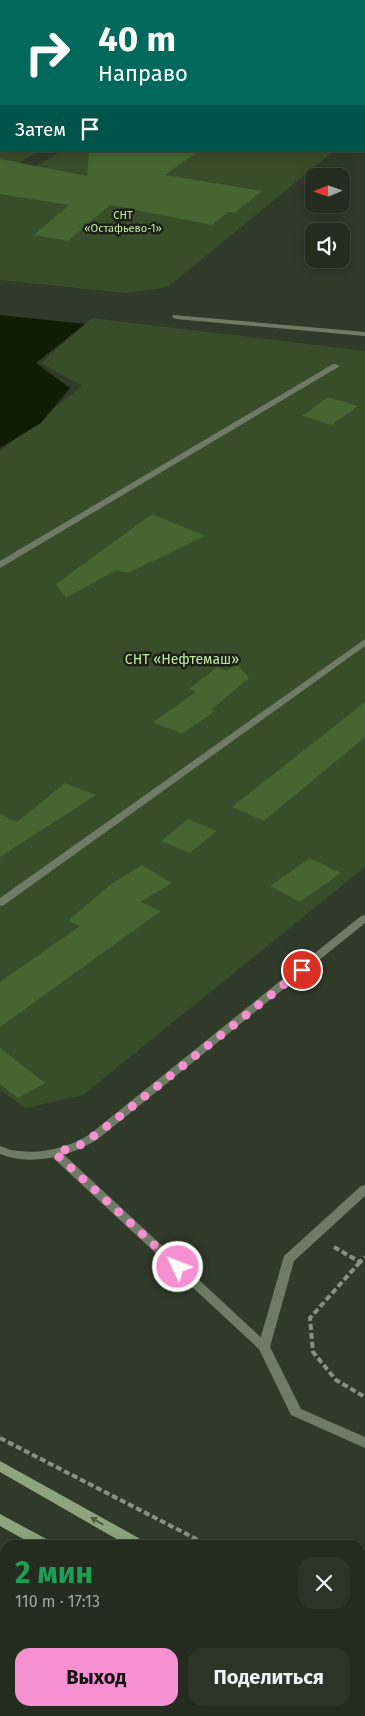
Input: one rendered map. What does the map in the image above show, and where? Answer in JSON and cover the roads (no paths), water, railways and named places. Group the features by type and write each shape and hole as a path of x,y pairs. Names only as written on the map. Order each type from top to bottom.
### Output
{"main road":[{"path":"0,1466 130,1540"},
{"path":"0,1519 36,1540"}],"street":[{"path":"176,317 365,334"},
{"path":"0,564 336,366"},
{"path":"0,903 365,642"},
{"path":"0,1150 25,1156 55,1153 83,1144 365,918"},
{"path":"55,1153 264,1347 296,1412 365,1444"},
{"path":"264,1347 288,1260 365,1189"}],"park label":[{"name":"СНТ «Остафьево-1»","path":"123,221"},
{"name":"СНТ «Нефтемаш»","path":"182,659"}]}
